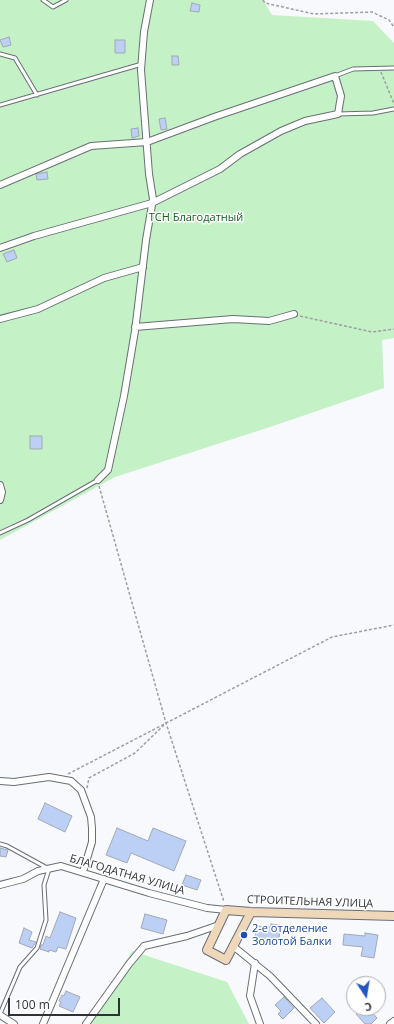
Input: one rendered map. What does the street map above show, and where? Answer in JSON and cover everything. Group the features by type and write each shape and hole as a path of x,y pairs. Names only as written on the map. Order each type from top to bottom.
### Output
{"street":[{"path":"98,480 108,470 124,396 153,199 149,174 142,64 144,32 150,0"},
{"path":"0,184 90,146 147,142 214,117 335,76 341,96 338,114 306,121 282,131 240,154 220,169 152,203 34,236 0,248"},
{"path":"0,318 38,309 104,278 143,268"},
{"path":"135,327 233,319 269,321 294,314"},
{"path":"0,485 2,492 0,500"},
{"path":"0,781 14,782 49,777 71,781 80,790 91,817 92,842 83,872"},
{"name":"БЛАГОДАТНАЯ УЛИЦА","path":"1,885 23,879 38,871 61,866 149,893 207,908 226,910"},
{"path":"44,1024 104,879"},
{"path":"226,910 207,950 226,960 251,912"},
{"name":"СТРОИТЕЛЬНАЯ УЛИЦА","path":"226,910 394,916"},
{"path":"86,1024 129,964 144,946 187,936 219,925"},
{"path":"233,946 270,976 316,1024"},
{"path":"255,963 250,996 260,1024"},
{"path":"0,1014 14,1024"},
{"path":"390,1024 394,1021"}],"lane":[{"path":"43,0 53,7 66,0"},
{"path":"0,54 15,58 37,94"},
{"path":"0,105 142,64"},
{"path":"335,76 353,69 394,68"},
{"path":"338,114 373,113 394,109"},
{"path":"0,533 28,520 98,480"},
{"path":"0,844 7,846 49,869 44,885 46,920 37,948 20,967 0,1014"}],"path":[{"path":"263,0 265,3 314,14 372,12 389,20 394,27"},
{"path":"380,69 394,104"},
{"path":"294,314 372,332 394,329"},
{"path":"98,480 166,723 226,910"},
{"path":"59,779 332,637 394,625"},
{"path":"85,800 89,778 135,753 166,723"}],"green space":[{"name":"ТСН Благодатный","path":"0,0 263,0 272,15 373,21 394,43 394,338 382,340 384,388 270,427 115,477 0,540"},
{"path":"132,951 227,982 249,1024 88,1024"}],"building":[{"path":"192,3 200,5 199,12 190,11"},
{"path":"9,37 11,45 3,47 0,40"},
{"path":"115,40 125,40 125,53 115,53"},
{"path":"172,56 178,56 179,65 172,65"},
{"path":"165,118 167,129 161,130 159,119"},
{"path":"138,128 139,136 132,138 131,129"},
{"path":"47,172 48,179 37,180 36,174"},
{"path":"14,250 17,258 7,262 3,254"},
{"path":"30,436 42,436 42,449 30,449"},
{"path":"45,803 72,816 65,832 38,819"},
{"path":"117,828 148,841 153,828 186,841 174,871 131,853 127,863 106,855"},
{"path":"0,848 8,850 6,857 0,856"},
{"path":"186,875 201,880 197,890 182,885"},
{"path":"60,912 76,918 66,949 58,947 56,952 49,950 49,952 40,949 46,936 50,938"},
{"path":"145,914 167,920 163,934 141,928"},
{"path":"271,924 280,925 279,941 255,941 256,926 271,927"},
{"path":"24,928 32,932 29,940 36,942 32,948 19,943"},
{"path":"365,933 378,935 374,958 361,956 363,947 343,945 344,934 365,936"},
{"path":"66,991 80,997 73,1012 59,1006 61,1002 59,1001 62,995 64,996"},
{"path":"284,997 294,1008 283,1019 278,1014 281,1011 275,1005"},
{"path":"322,998 335,1012 324,1023 310,1008"},
{"path":"358,1016 375,1016 377,1018 371,1024 365,1024"}],"place":[{"name":"2-е отделение Золотой Балки","path":"244,935"}]}
